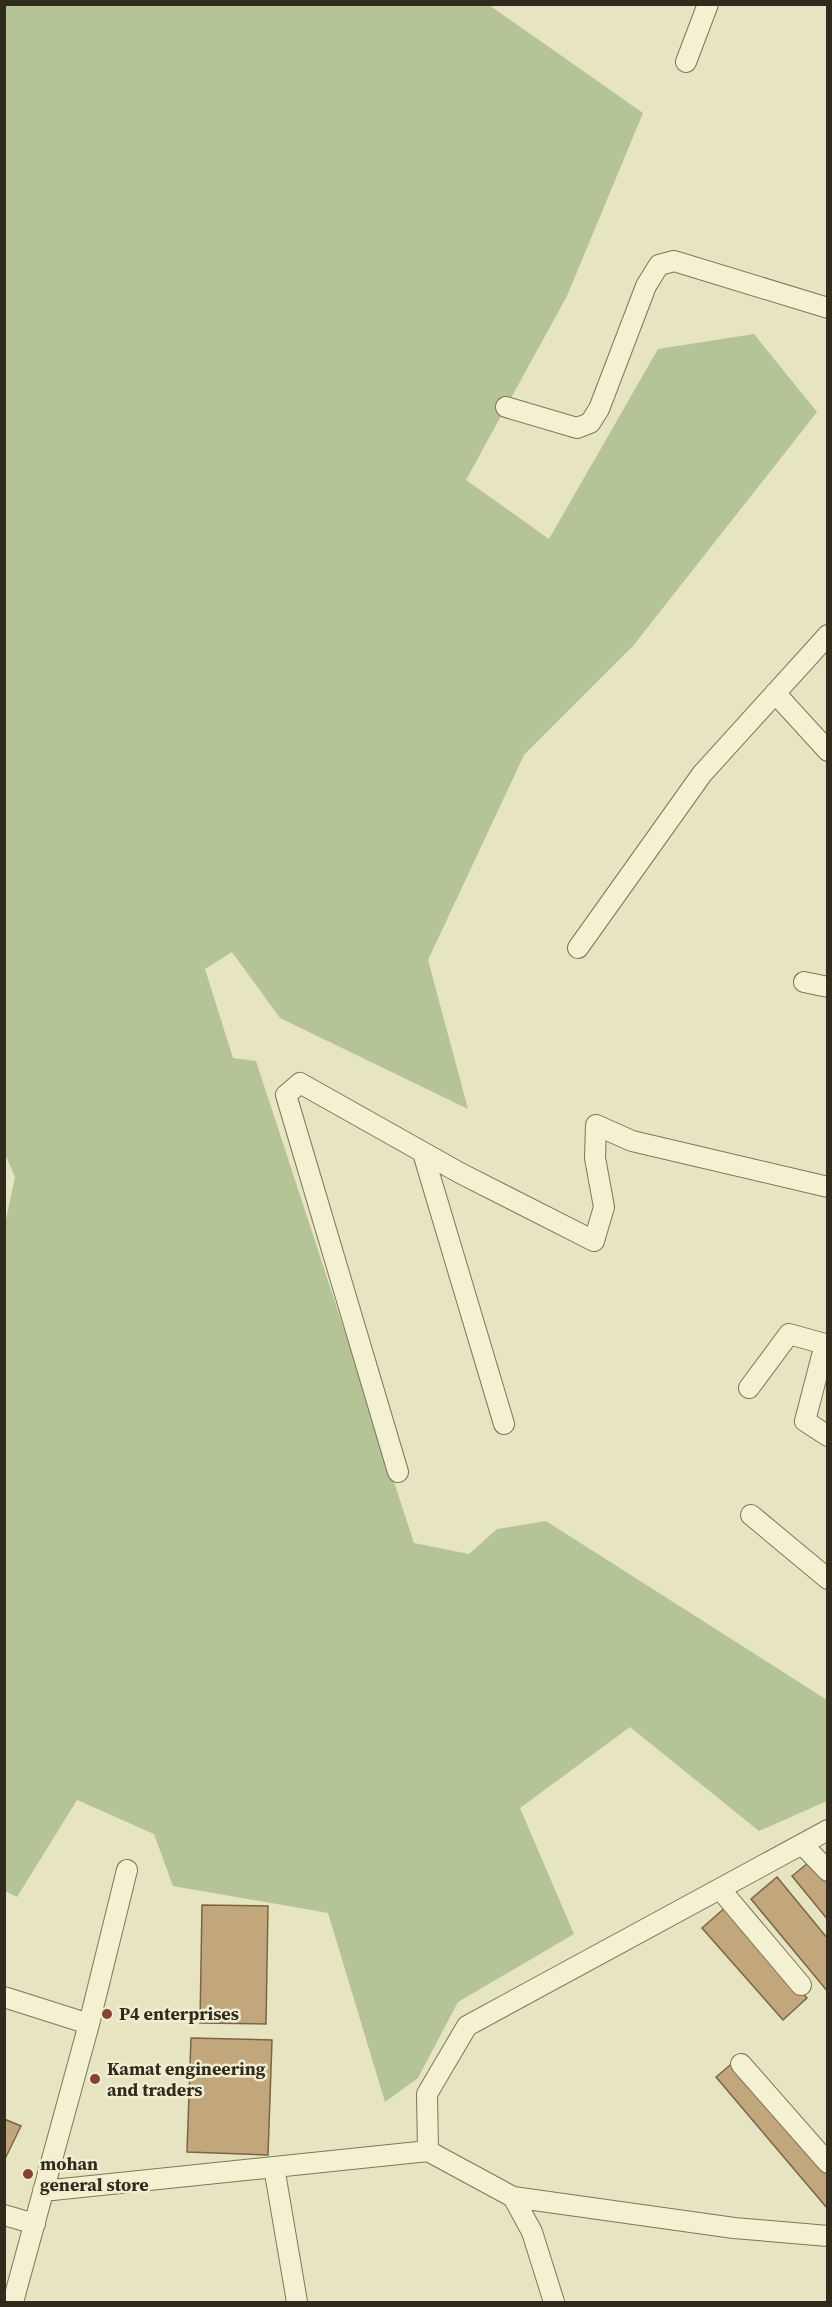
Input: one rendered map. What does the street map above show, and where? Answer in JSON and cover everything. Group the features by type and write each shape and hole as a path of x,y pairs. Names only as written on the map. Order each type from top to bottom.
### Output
{"street":[{"path":"686,62 708,4"},
{"path":"506,407 577,428 590,423 599,410 646,286 659,266 674,261 828,308"},
{"path":"578,948 702,774 828,635"},
{"path":"775,693 828,751"},
{"path":"804,982 828,987"},
{"path":"398,1472 286,1095 300,1083 423,1153 594,1241 604,1207 595,1158 596,1125 632,1141 828,1187"},
{"path":"423,1153 504,1424"},
{"path":"749,1388 789,1334 825,1344 805,1421 828,1436"},
{"path":"751,1515 828,1579"},
{"path":"428,2151 427,2094 467,2026 828,1830"},
{"path":"802,1844 828,1871"},
{"path":"13,2302 89,2024 127,1870"},
{"path":"720,1888 801,1985"},
{"path":"4,1997 89,2024"},
{"path":"741,2064 828,2163"},
{"path":"44,2191 428,2151 513,2197 734,2228 828,2236"},
{"path":"274,2167 297,2302"},
{"path":"513,2197 531,2232 554,2302"},
{"path":"4,2215 35,2224"}],"green space":[{"path":"5,5 489,5 643,113 567,296 466,480 549,539 658,349 754,334 817,412 633,646 524,755 428,960 468,1109 280,1018 232,952 205,969 233,1058 256,1061 414,1543 469,1554 497,1529 546,1521 827,1700 827,1801 759,1831 630,1727 520,1808 574,1934 458,2002 418,2078 385,2102 328,1913 173,1886 154,1834 77,1800 17,1897 5,1891 4,1229 15,1177 5,1154"}],"building":[{"path":"813,1859 828,1876 828,1920 792,1876"},
{"path":"777,1877 828,1939 828,1992 751,1899"},
{"path":"202,1905 268,1906 266,2024 200,2023"},
{"path":"727,1906 807,1998 783,2020 702,1928"},
{"path":"191,2038 272,2040 268,2155 187,2152"},
{"path":"735,2061 828,2172 827,2208 716,2077"},
{"path":"4,2119 21,2126 4,2161"}],"place":[{"name":"P4 enterprises","path":"107,2014"},
{"name":"Kamat engineering and traders","path":"95,2079"},
{"name":"mohan general store","path":"28,2174"}]}
